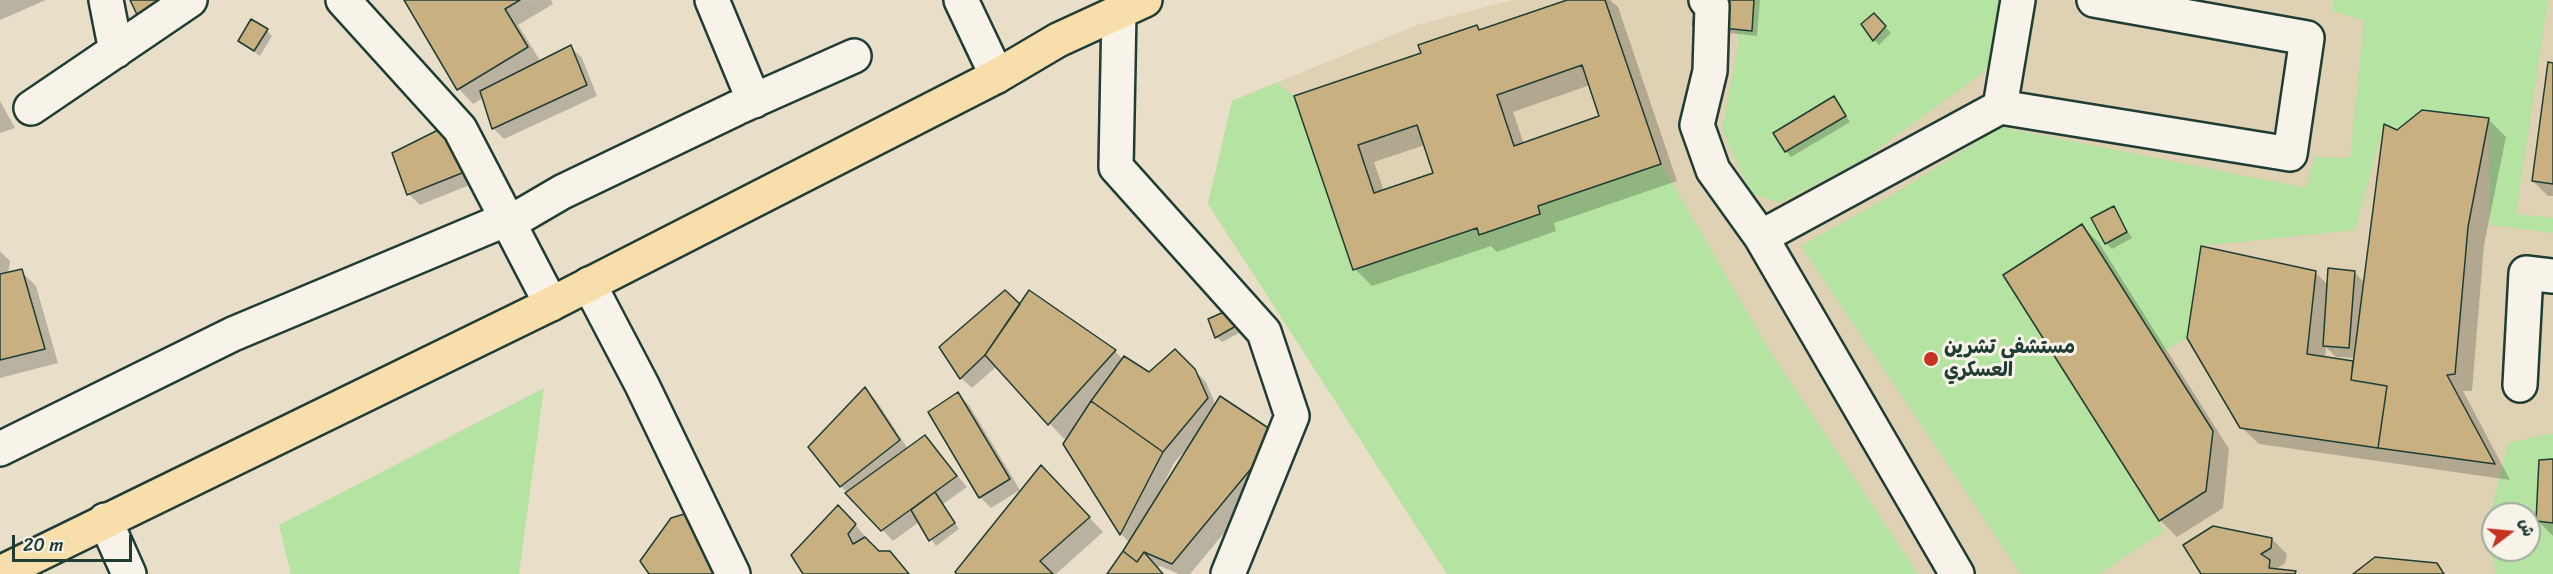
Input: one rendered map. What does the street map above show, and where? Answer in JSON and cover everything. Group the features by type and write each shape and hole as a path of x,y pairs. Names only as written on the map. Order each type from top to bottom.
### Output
{"main road":[{"path":"0,573 551,304 997,76 1058,40 1132,6"}],"street":[{"path":"106,0 116,51"},
{"path":"31,108 190,0"},
{"path":"343,0 459,129 551,304"},
{"path":"712,0 754,101"},
{"path":"961,0 997,76"},
{"path":"1706,0 1712,6 1710,71 1697,125 1713,170 1761,237 1958,574"},
{"path":"2000,107 2018,0"},
{"path":"1761,237 2000,107 2290,154 2307,38 2094,0"},
{"path":"1132,6 1116,167 1264,332 1292,416 1228,574"},
{"path":"0,449 233,334 508,221 562,192 854,56"},
{"path":"2520,385 2526,273 2553,276"},
{"path":"589,284 642,385 733,574"},
{"path":"105,520 129,574"}],"shaded area":[{"name":"مستشفى تشرين العسكري","path":"1512,0 2553,0 2553,574 1447,574 1208,204 1232,101 1417,25"}],"green space":[{"path":"1730,0 2013,0 2001,56 1977,77 1864,159 1780,203 1751,193 1722,130 1739,43"},
{"path":"2333,0 2548,0 2516,214 2553,218 2553,233 2490,225 2489,118 2422,110 2397,130 2384,124 2355,230 2201,246 2187,338 2162,352 2082,224 2003,274 2164,531 2099,574 2021,574 1801,246 1899,191 2001,127 2306,188 2315,157 2350,158 2364,20 2332,11"},
{"path":"1276,83 1294,96 1354,270 1476,228 1479,235 1540,214 1538,206 1661,164 1767,346 1918,574 1447,574 1208,204 1232,101"},
{"path":"544,388 519,574 291,574 279,525"},
{"path":"2553,433 2553,574 2496,574 2493,562 2541,562 2541,502 2493,502 2508,443"}],"building":[{"path":"130,0 174,0 142,25"},
{"path":"404,0 520,0 505,9 528,47 457,90"},
{"path":"1567,0 1605,0 1661,164 1538,206 1540,214 1479,235 1477,228 1353,270 1294,96 1421,53 1418,45 1477,25 1479,30","holes":["1582,65 1599,116 1514,146 1497,95","1417,125 1433,173 1374,193 1358,145"]},
{"path":"1695,0 1754,0 1752,31 1693,25"},
{"path":"1874,13 1886,26 1873,41 1861,24"},
{"path":"251,19 268,29 254,51 238,41"},
{"path":"571,45 587,85 492,129 480,91"},
{"path":"2548,62 2553,63 2553,184 2532,181"},
{"path":"1834,96 1846,116 1785,152 1773,133"},
{"path":"2422,110 2489,118 2468,227 2455,374 2447,375 2495,464 2378,448 2387,386 2351,380 2384,124 2397,130"},
{"path":"454,122 472,169 407,195 392,153"},
{"path":"2114,206 2127,232 2105,244 2091,218"},
{"path":"2082,224 2213,431 2206,491 2159,521 2003,275"},
{"path":"2201,246 2316,271 2307,354 2353,361 2351,380 2387,386 2378,448 2240,428 2187,338"},
{"path":"2328,268 2355,271 2349,348 2323,346"},
{"path":"22,269 45,349 0,360 0,274"},
{"path":"1005,290 1020,304 985,355 960,379 939,347"},
{"path":"1029,290 1116,350 1048,425 985,355"},
{"path":"1228,310 1236,326 1215,338 1208,319"},
{"path":"1175,349 1195,369 1208,398 1163,452 1091,401 1124,356 1149,372"},
{"path":"865,387 900,440 840,487 808,447"},
{"path":"958,392 1010,479 979,498 928,412"},
{"path":"1220,396 1279,435 1172,564 1144,552 1137,562 1123,551"},
{"path":"1091,401 1163,452 1120,535 1063,444"},
{"path":"925,435 957,476 881,531 845,493"},
{"path":"2553,459 2553,523 2541,522 2541,502 2537,502 2539,460"},
{"path":"1041,465 1090,517 1040,561 1053,574 957,574 955,572"},
{"path":"935,492 955,523 929,541 911,510"},
{"path":"838,505 856,524 848,534 853,544 865,537 879,551 890,551 909,574 803,574 791,555"},
{"path":"691,512 720,574 649,574 640,561 671,518"},
{"path":"2213,526 2272,538 2271,548 2261,554 2270,560 2269,568 2296,571 2295,574 2201,574 2183,545"},
{"path":"1123,551 1137,562 1144,552 1163,574 1107,574"},
{"path":"2375,557 2437,563 2444,574 2353,574"}],"place":[{"name":"مستشفى تشرين العسكري","path":"1931,359"}]}
